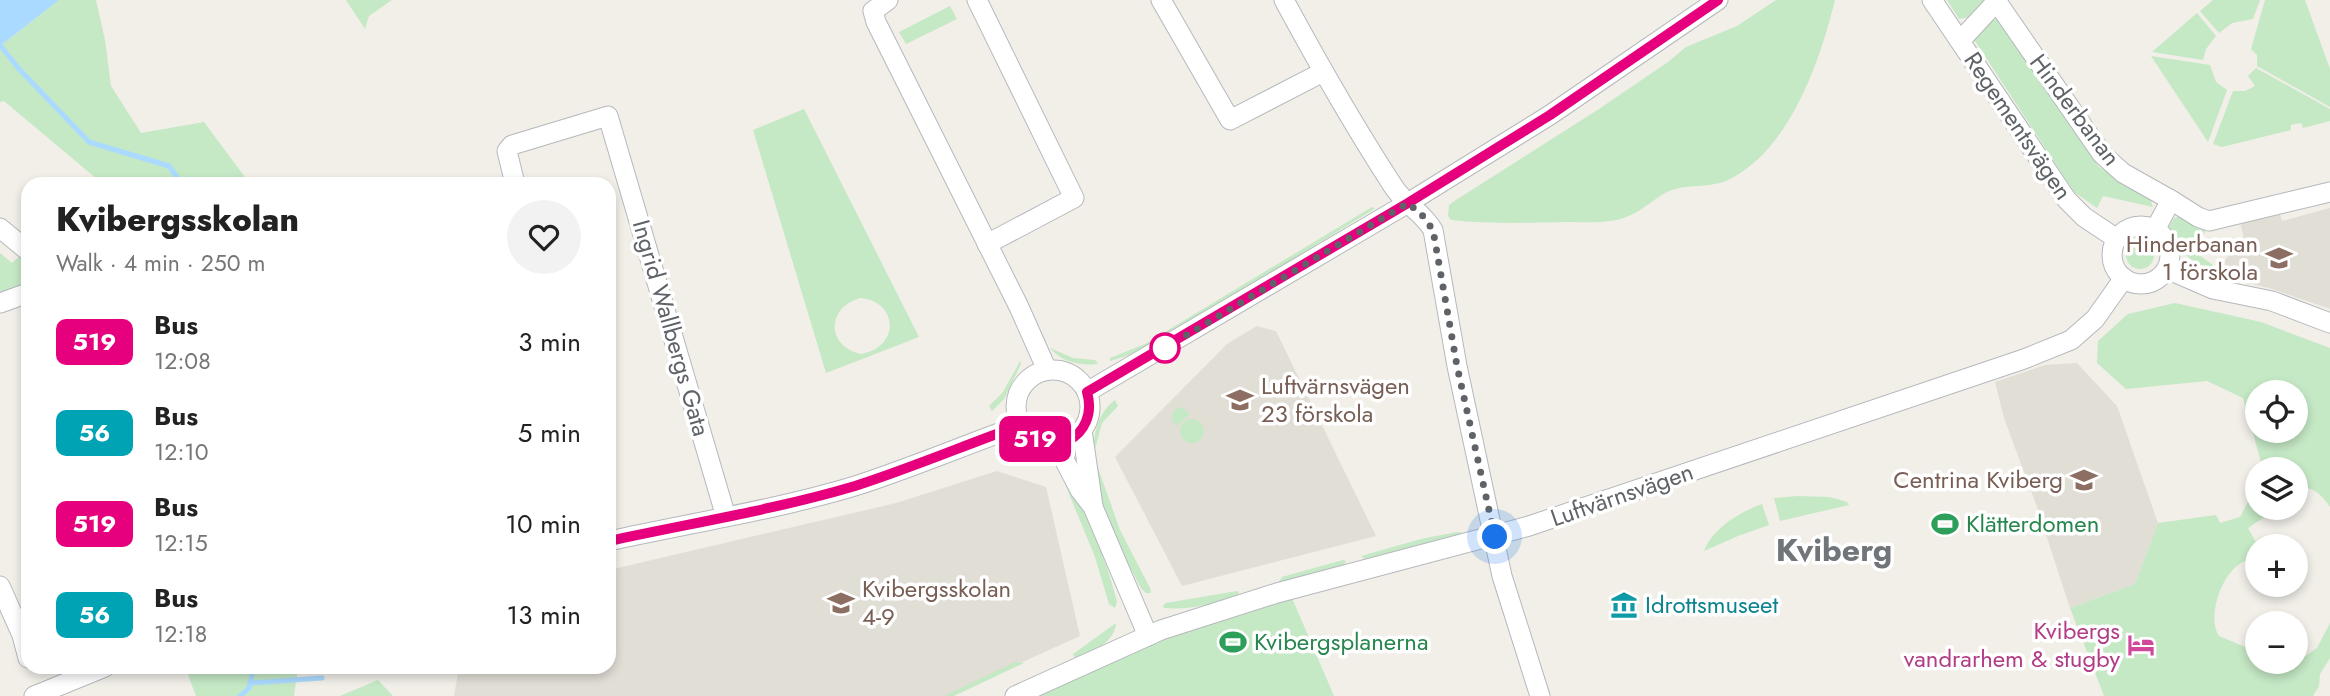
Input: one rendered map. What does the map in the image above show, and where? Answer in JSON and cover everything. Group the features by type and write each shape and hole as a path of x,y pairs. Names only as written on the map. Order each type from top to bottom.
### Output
{"street":[{"path":"888,0 873,11 876,22 1019,307 1047,370"},
{"path":"977,0 1074,198 987,244"},
{"path":"1161,0 1230,120 1323,72"},
{"path":"1284,0 1323,72 1395,189 1422,215 1433,230 1457,366 1504,585 1540,696"},
{"path":"1087,392 1408,203 1550,115 1718,0"},
{"name":"Regementsvägen","path":"1932,0 2067,200 2084,217 2117,239"},
{"name":"Hinderbanan","path":"1960,41 1997,1 2102,154 2123,173 2198,217 2210,221 2330,192"},
{"name":"Ingrid Wallbergs Gata","path":"513,177 507,151 512,145 608,116 726,517"},
{"path":"2155,230 2171,200"},
{"path":"2136,227 2155,230 2164,237 2169,247 2167,269 2147,284 2133,283 2116,269 2113,251 2117,239 2124,232 2136,227"},
{"path":"0,228 21,245"},
{"path":"2167,269 2213,289 2272,301 2330,323"},
{"name":"Luftvärnsvägen","path":"1015,696 1148,636 1277,593 1495,537 1850,419 2056,347 2071,340 2095,318 2124,278"},
{"path":"0,303 21,296"},
{"path":"1047,370 1064,371 1078,379 1087,392 1090,412 1082,430 1066,442 1056,444 1039,441 1021,425 1016,402 1021,387 1033,376 1047,370"},
{"path":"616,540 726,517 853,486 1021,425"},
{"path":"1082,430 1093,507"},
{"path":"1056,444 1080,490 1093,507 1148,636"},
{"path":"0,586 21,633"},
{"path":"39,695 88,674"}],"shaded area":[{"name":"Hinderbanan 1 förskola","path":"2330,208 2330,309 2217,274 2234,246 2245,243 2240,221 2279,210 2282,221"},
{"name":"Luftvärnsvägen 23 förskola","path":"1257,326 1276,331 1376,536 1182,586 1115,457 1227,344"},
{"name":"Centrina Kviberg","path":"2077,363 2117,406 2158,523 2135,584 2070,608 2004,418 1995,382 2045,365"},
{"name":"Kvibergsskolan 4-9","path":"997,471 1046,487 1080,636 948,696 454,696 458,674 616,674 616,568 896,503"}],"green space":[{"path":"59,0 96,0 111,86 141,133 204,122 245,177 95,177 4,101 0,102 0,46"},
{"path":"346,0 392,0 369,16 365,29"},
{"path":"1776,0 1835,0 1811,76 1786,125 1770,147 1751,165 1730,179 1674,189 1631,215 1612,221 1495,223 1451,220 1448,216 1449,205 1456,200 1599,109 1686,47 1737,26"},
{"path":"1947,0 1985,0 1971,17 1959,19"},
{"path":"2213,0 2260,0 2253,19 2232,23 2219,33 2200,11"},
{"path":"2265,0 2305,0 2330,69 2330,107 2257,66 2257,55 2251,49"},
{"path":"950,6 957,19 906,44 899,32"},
{"path":"2197,13 2216,36 2206,49 2203,60 2152,52"},
{"path":"2000,19 2099,167 2150,198 2153,207 2103,196 2097,208 2074,192 1973,38 1988,21"},
{"path":"2151,56 2210,65 2216,82 2227,90 2208,142"},
{"path":"2256,68 2330,109 2330,121 2303,128 2301,123 2291,125 2291,130 2222,147 2213,144 2233,91 2245,91 2255,86 2248,76"},
{"path":"804,109 919,337 826,373 753,130","holes":["860,298 873,301 888,315 888,334 883,343 874,350 861,354 841,343 836,335 836,318 849,303"]},
{"path":"1372,207 1375,208 1193,320 1133,354 1110,361 1110,358 1145,344"},
{"path":"2183,216 2207,229 2192,250 2220,270 2217,274 2188,257 2167,231 2174,218"},
{"path":"2140,241 2150,245 2154,255 2150,265 2140,269 2130,265 2126,255 2130,245"},
{"path":"0,253 12,263 21,255 21,288 0,295"},
{"path":"2175,303 2261,322 2330,348 2330,507 2319,494 2308,488 2308,457 2260,457 2256,443 2308,443 2308,380 2245,380 2245,405 2243,398 2207,381 2126,389 2097,363 2098,341 2128,314"},
{"path":"1050,348 1073,358 1095,360 1098,364 1072,362 1060,357"},
{"path":"1020,361 1004,399 992,411 989,406 1003,392"},
{"path":"1115,400 1118,406 1102,423 1093,449 1099,422 1105,410"},
{"path":"1178,407 1190,414 1177,426 1172,421 1172,414"},
{"path":"1192,419 1200,423 1204,431 1200,439 1192,443 1184,439 1180,431 1184,423"},
{"path":"1098,468 1120,530 1151,593 1146,593 1141,588 1111,528 1099,495"},
{"path":"1068,481 1108,570 1117,602 1115,608 1109,604 1095,557 1065,484"},
{"path":"1830,497 1849,505 1780,521 1774,498"},
{"path":"1762,504 1769,525 1704,551 1714,535 1728,522"},
{"name":"Kvibergs vandrarhem & stugby","path":"2245,508 2245,520 2260,520 2248,528 2251,534 2245,534 2245,562 2228,576 2217,601 2215,626 2219,636 2245,647 2245,674 2308,674 2308,654 2317,648 2330,623 2330,658 2320,674 2319,686 2313,696 2104,696 2070,608 2135,584 2158,523 2216,515 2220,523 2240,517"},
{"path":"1464,533 1371,560 1361,556 1421,539"},
{"path":"1346,561 1343,567 1278,584 1282,577"},
{"path":"1237,591 1238,595 1202,606 1163,606 1166,603"},
{"name":"Kvibergsplanerna","path":"1292,598 1334,696 1040,696 1182,630"},
{"path":"1116,623 1115,630 1107,641 1075,659 1073,654"},
{"path":"1015,662 1024,663 954,696 944,696"},
{"path":"188,674 297,674 294,696 196,696"},
{"path":"378,680 393,696 340,696"}],"water":[{"path":"0,0 59,0 0,46"}],"waterway":[{"path":"0,45 19,69 89,142 169,166 177,177"},
{"path":"240,696 249,688 252,675"},
{"path":"250,683 322,678"}],"bus line":[{"name":"519","path":"616,540 801,500 853,486 1021,425 1039,441 1056,444 1066,442 1082,430 1087,422 1090,402 1087,392 1408,203 1550,115 1718,0"}],"place":[{"name":"Hinderbanan 1 förskola","path":"2279,258"},
{"name":"Luftvärnsvägen 23 förskola","path":"1240,400"},
{"name":"Centrina Kviberg","path":"2084,480"},
{"name":"Klätterdomen","path":"1945,524"},
{"name":"Kvibergsskolan 4-9","path":"841,603"},
{"name":"Idrottsmuseet","path":"1624,605"},
{"name":"Kvibergsplanerna","path":"1233,642"},
{"name":"Kvibergs vandrarhem & stugby","path":"2141,645"}],"district":[{"name":"Kviberg","path":"1834,550"}],"route":[{"path":"1165,348 1408,203 1428,221 1433,230 1457,366 1495,537"}]}
